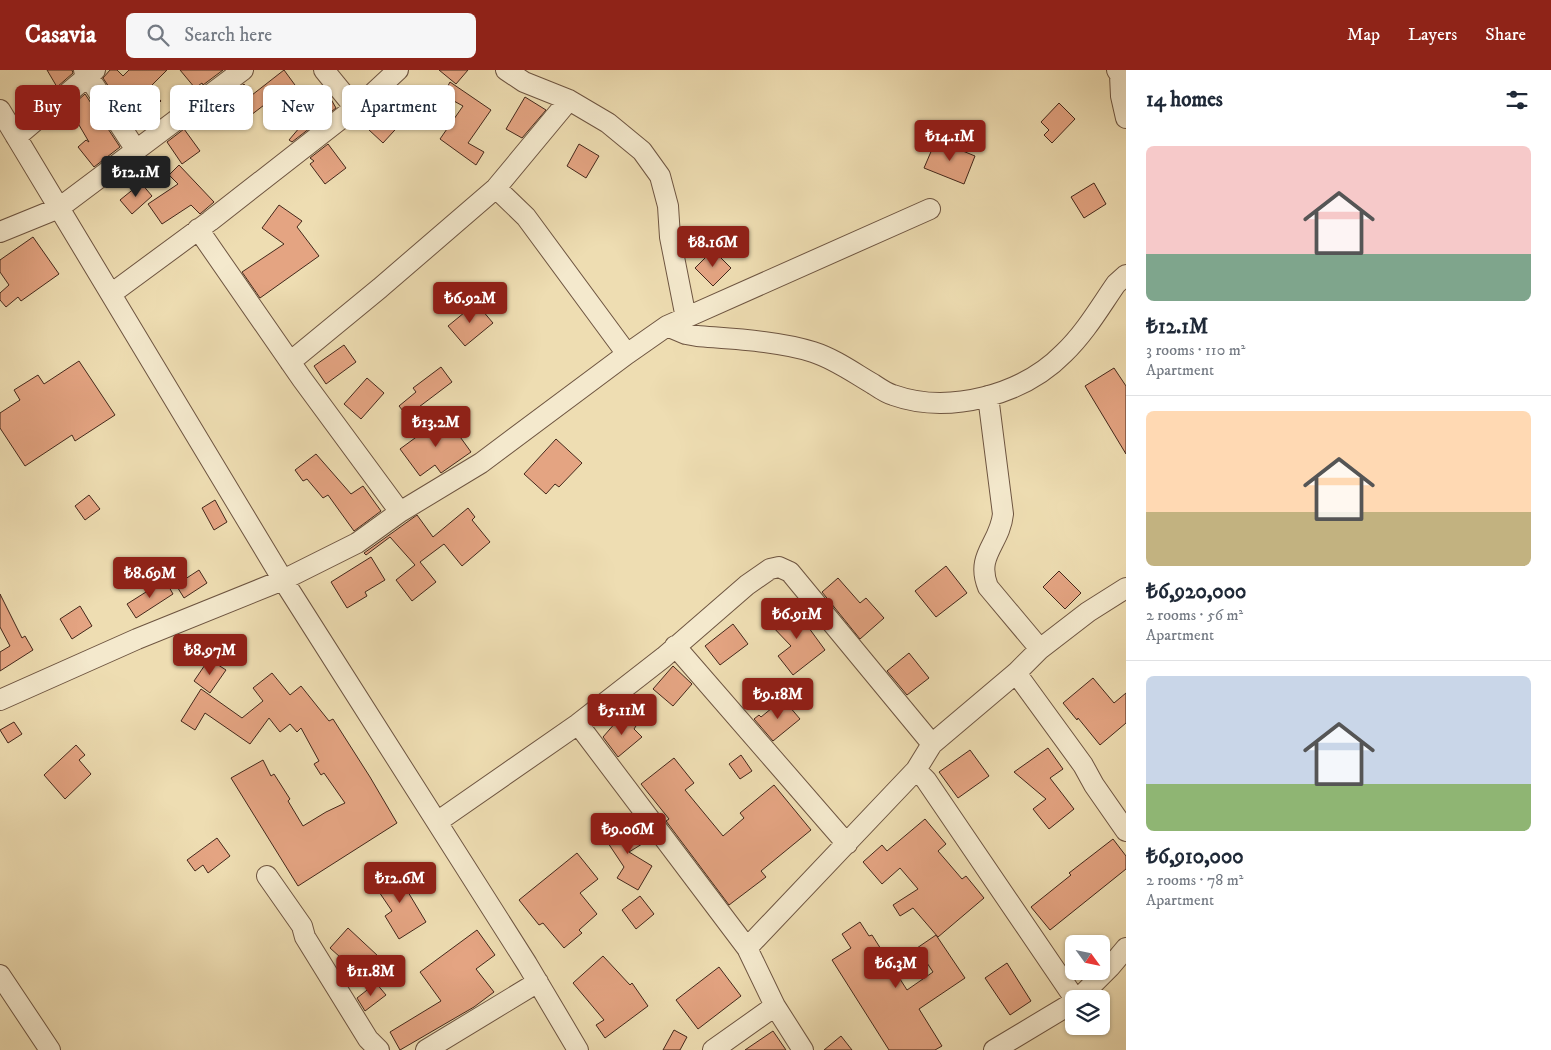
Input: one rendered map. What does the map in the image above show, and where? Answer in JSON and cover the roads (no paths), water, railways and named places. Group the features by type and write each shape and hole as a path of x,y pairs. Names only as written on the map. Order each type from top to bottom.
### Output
{"street":[{"path":"0,232 59,208 243,70"},
{"path":"324,70 342,92"},
{"path":"381,85 398,70"},
{"path":"506,70 524,82 569,100 608,123 642,151 660,176 668,206 670,237 686,318"},
{"path":"1117,70 1120,75 1121,96 1126,118"},
{"path":"16,137 89,72 136,150"},
{"path":"290,362 380,288 496,188 569,100"},
{"path":"0,110 283,580 538,982 578,1050"},
{"path":"111,294 342,118"},
{"path":"496,188 526,217 627,354"},
{"path":"0,700 137,639 283,580 357,543 400,512 481,463 667,326 930,209"},
{"path":"198,229 290,362 400,512"},
{"path":"667,326 686,334 697,336 795,347 814,352 830,359 891,395 913,401 939,404 965,402 988,396 1033,378 1051,366 1074,342 1116,284 1126,275"},
{"path":"988,396 1004,514 1001,528 985,560 984,574 988,587 1040,650"},
{"path":"437,822 578,724 747,585 770,569 779,567 790,572 932,744"},
{"path":"747,948 916,770 932,744 1016,673 1040,650 1088,612 1125,590"},
{"path":"675,646 847,844"},
{"path":"1016,673 1083,765 1094,785 1126,831"},
{"path":"578,724 747,948 775,1006 803,1050"},
{"path":"916,770 926,780 1068,990"},
{"path":"267,876 302,926 305,937 368,1039 379,1050"},
{"path":"1086,990 1110,967 1126,948"},
{"path":"0,974 50,1050"},
{"path":"426,1050 538,982"},
{"path":"713,1050 775,1006"},
{"path":"994,1050 1065,1006"}]}
